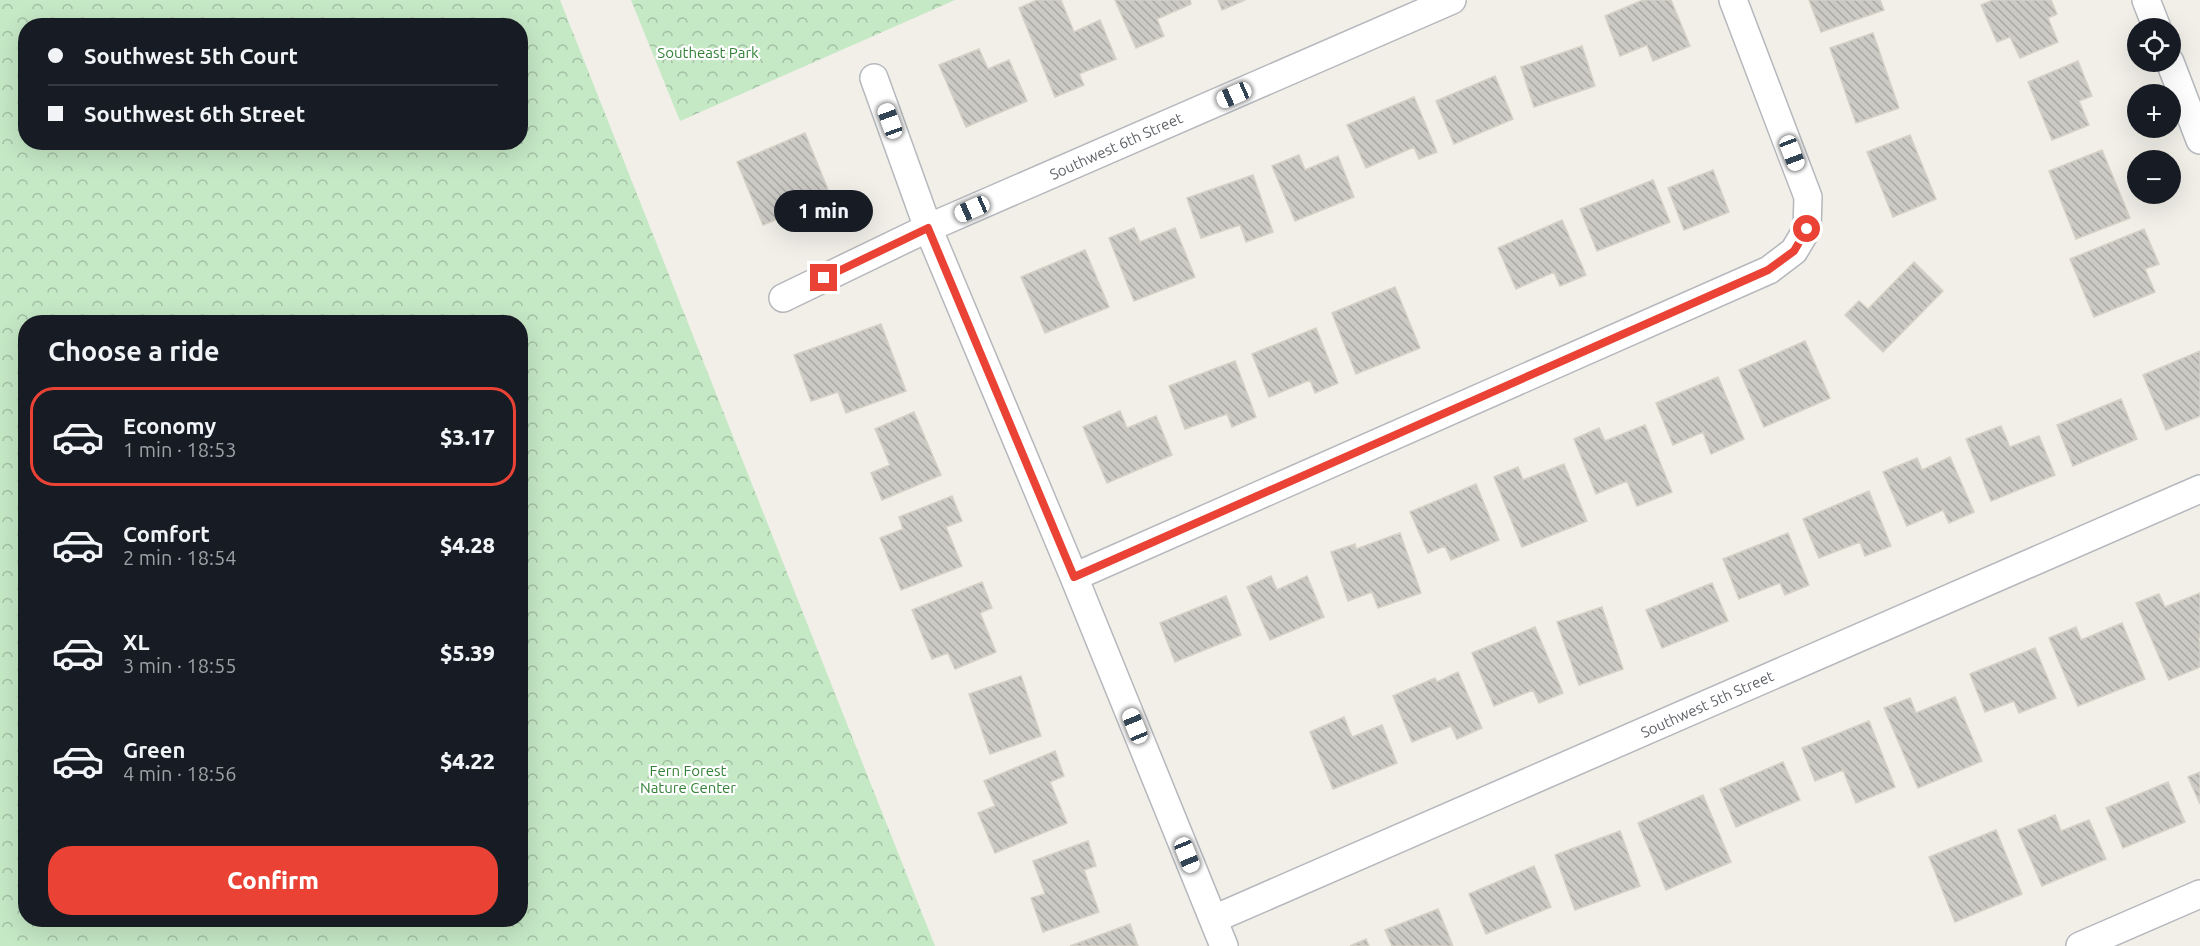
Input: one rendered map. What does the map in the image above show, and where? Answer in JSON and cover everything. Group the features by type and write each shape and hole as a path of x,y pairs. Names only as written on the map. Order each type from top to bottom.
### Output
{"street":[{"name":"Southwest 6th Street","path":"783,298 928,228 1452,0"},
{"path":"1074,577 1768,270 1794,251 1807,229 1808,196 1733,0"},
{"path":"2146,0 2153,18"},
{"path":"2174,72 2200,140"},
{"path":"874,78 928,228 1074,577 1224,946"},
{"name":"Southwest 5th Street","path":"1214,919 2200,489"},
{"path":"2080,946 2200,894"}],"green space":[{"name":"Fern Forest Nature Center","path":"0,0 560,0 935,946 0,946"},
{"name":"Southeast Park","path":"631,0 955,0 680,121"}],"building":[{"path":"1037,0 1061,0 1074,32 1100,20 1116,59 1079,74 1084,85 1055,97 1019,8"},
{"path":"1115,0 1190,0 1191,4 1157,19 1164,36 1136,48"},
{"path":"1218,0 1245,0 1222,10"},
{"path":"1643,0 1671,0 1690,46 1653,61 1647,45 1620,56 1605,16"},
{"path":"1809,0 1880,0 1884,10 1821,32"},
{"path":"1993,0 2051,0 2057,14 2048,18 2058,42 2020,58 2010,37 1997,42 1981,5"},
{"path":"1873,33 1899,108 1856,123 1830,48"},
{"path":"1582,46 1595,86 1534,107 1521,67"},
{"path":"979,49 988,69 1009,60 1027,101 966,127 939,65"},
{"path":"2078,61 2092,96 2079,101 2089,125 2052,140 2028,82"},
{"path":"1495,76 1513,119 1454,144 1436,101"},
{"path":"1414,97 1437,152 1419,159 1414,147 1366,168 1347,125"},
{"path":"805,133 831,197 763,225 737,162"},
{"path":"1910,135 1936,199 1893,217 1867,152"},
{"path":"2102,150 2130,218 2076,239 2049,171"},
{"path":"1299,155 1305,170 1338,156 1354,197 1295,221 1272,166"},
{"path":"1713,170 1729,212 1684,230 1668,188"},
{"path":"1253,175 1273,232 1246,242 1240,225 1201,238 1187,198"},
{"path":"1653,180 1670,222 1597,251 1580,209"},
{"path":"1562,220 1586,275 1560,286 1554,272 1516,289 1498,248"},
{"path":"1134,228 1140,242 1175,228 1195,277 1134,301 1109,238"},
{"path":"2144,229 2159,264 2145,269 2155,292 2094,317 2070,259"},
{"path":"1085,250 1109,307 1045,333 1021,277"},
{"path":"1914,262 1943,291 1883,352 1845,315 1859,301 1868,309"},
{"path":"1395,287 1420,348 1356,374 1332,313"},
{"path":"881,324 906,391 846,413 838,392 811,401 794,355"},
{"path":"1316,328 1338,383 1315,393 1310,380 1269,397 1252,354"},
{"path":"1805,341 1830,398 1764,427 1739,370"},
{"path":"2200,351 2200,416 2166,430 2143,375"},
{"path":"1235,361 1256,417 1232,427 1227,414 1185,429 1169,386"},
{"path":"1718,377 1744,439 1711,454 1703,432 1673,445 1656,403"},
{"path":"2121,399 2137,439 2073,466 2057,425"},
{"path":"1120,411 1127,428 1156,416 1172,455 1107,483 1083,427"},
{"path":"914,412 941,475 882,500 871,473 890,465 875,429"},
{"path":"1645,425 1672,492 1637,506 1627,481 1596,494 1574,439 1599,428 1605,441"},
{"path":"2001,426 2010,447 2039,436 2055,475 1991,501 1966,439"},
{"path":"1950,457 1974,512 1949,523 1943,510 1907,526 1883,472 1917,458 1922,470"},
{"path":"1564,464 1587,521 1522,547 1494,477 1518,467 1523,480"},
{"path":"1476,484 1499,540 1451,560 1445,546 1428,553 1410,512"},
{"path":"1869,491 1891,546 1865,556 1860,542 1819,558 1803,519"},
{"path":"952,496 962,521 946,527 962,566 901,590 880,538 903,529 899,517"},
{"path":"1400,533 1421,593 1378,608 1372,592 1348,601 1331,552 1355,544 1356,549"},
{"path":"1788,533 1809,585 1785,595 1780,583 1739,599 1723,559"},
{"path":"1271,576 1277,590 1307,576 1324,617 1270,640 1247,587"},
{"path":"982,582 992,608 980,613 996,652 955,669 948,653 932,659 912,610"},
{"path":"1712,583 1728,621 1662,648 1646,610"},
{"path":"2200,593 2200,638 2198,638 2200,667 2169,680 2136,603 2159,594 2165,607"},
{"path":"1226,596 1241,635 1175,662 1160,623"},
{"path":"1602,607 1623,669 1579,685 1557,622"},
{"path":"2122,623 2145,679 2078,706 2049,638 2076,627 2081,640"},
{"path":"1535,627 1563,693 1539,703 1533,690 1494,706 1472,653"},
{"path":"2035,648 2056,698 2019,713 2014,701 1985,712 1970,674"},
{"path":"1458,672 1482,728 1457,739 1451,726 1412,742 1393,696 1435,678 1437,682"},
{"path":"1021,676 1041,736 990,754 969,694"},
{"path":"1955,697 1982,761 1918,788 1884,708 1910,698 1916,713"},
{"path":"1344,717 1352,737 1382,725 1397,763 1333,789 1310,732"},
{"path":"1869,721 1895,787 1856,803 1843,770 1815,781 1802,748"},
{"path":"1055,751 1064,776 1050,782 1067,823 995,853 978,813 995,806 984,781"},
{"path":"1783,762 1800,800 1736,827 1720,789"},
{"path":"2200,772 2200,804 2188,777"},
{"path":"2168,782 2185,822 2123,848 2106,808"},
{"path":"1703,795 1731,862 1666,890 1638,823"},
{"path":"2055,815 2061,831 2089,820 2106,859 2042,886 2018,830"},
{"path":"1996,830 2022,894 1955,922 1929,857"},
{"path":"1620,831 1640,886 1575,910 1555,855"},
{"path":"1088,841 1096,866 1084,870 1099,912 1043,932 1031,898 1045,894 1033,861"},
{"path":"1534,866 1551,907 1486,934 1469,894"},
{"path":"1438,909 1453,946 1392,946 1385,930"},
{"path":"1130,924 1138,946 1070,946"},
{"path":"1366,939 1369,946 1350,946"}],"route":[{"path":"824,278 928,228 1074,577 1768,270 1794,251 1807,229"}]}
